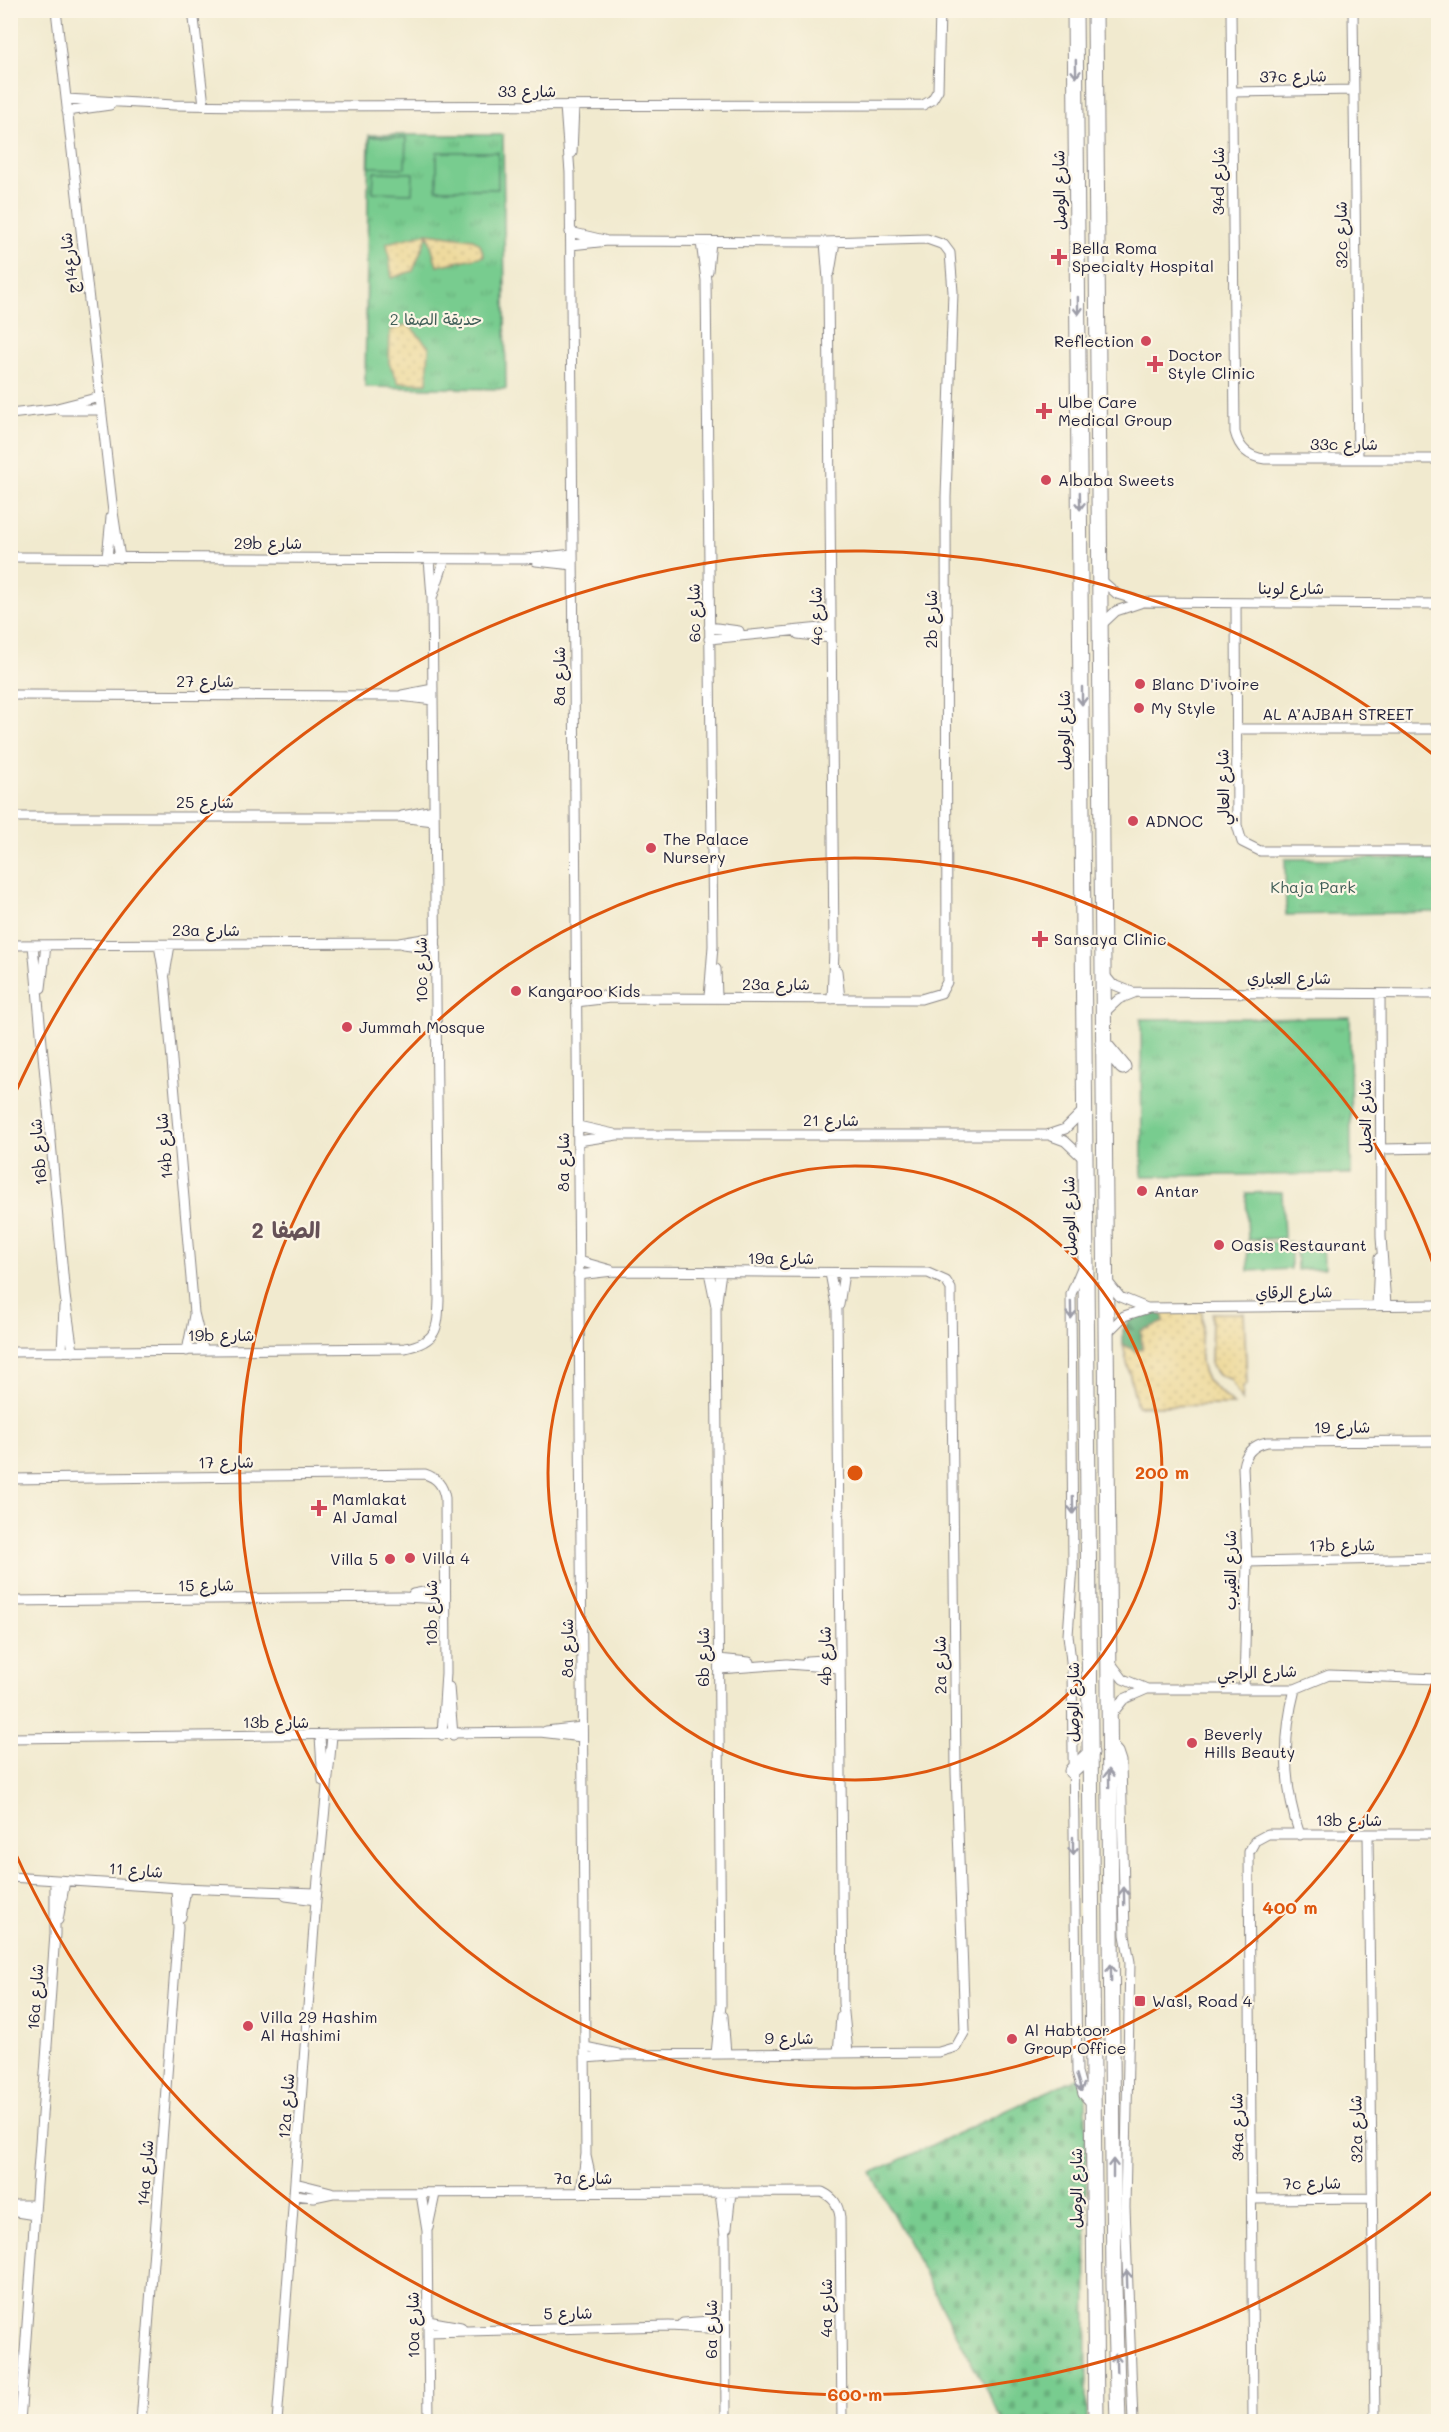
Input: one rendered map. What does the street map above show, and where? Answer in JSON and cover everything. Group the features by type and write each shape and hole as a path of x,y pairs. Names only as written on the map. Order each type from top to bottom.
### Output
{"main road":[{"name":"شارع الوصل","path":"1075,10 1088,1255 1096,2421"},
{"path":"1095,10 1108,1658 1114,2285 1118,2421"},
{"path":"1065,267 1077,255"},
{"path":"1069,567 1081,582"},
{"path":"1081,665 1090,658 1099,665"},
{"path":"1103,1043 1124,1067"},
{"path":"1072,1771 1091,1753"}],"street":[{"name":"شارع14ج","path":"56,10 112,512 120,558"},
{"path":"193,10 201,105"},
{"name":"شارع 33","path":"66,99 201,105 923,105 933,100 939,90 940,10"},
{"name":"34d شارع","path":"1231,10 1235,432 1242,449 1250,455"},
{"name":"32c شارع","path":"1353,10 1358,459"},
{"name":"37c شارع","path":"1232,92 1354,90"},
{"name":"شارع 33","path":"67,111 121,102"},
{"name":"8a شارع","path":"569,106 586,2154 581,2193"},
{"path":"570,232 606,241"},
{"name":"2b شارع","path":"830,242 927,239 944,245 952,262 946,497 948,969 947,982 941,993"},
{"path":"571,245 606,241 830,242"},
{"name":"6c شارع","path":"706,242 713,998"},
{"name":"4c شارع","path":"830,242 828,280 836,999"},
{"path":"53,409 99,397"},
{"path":"10,414 53,409 101,410"},
{"name":"33c شارع","path":"1250,455 1265,459 1438,459"},
{"name":"شارع14ج","path":"106,558 112,512"},
{"name":"29b شارع","path":"10,557 525,559 573,554"},
{"name":"10c شارع","path":"429,559 432,597 439,1311 438,1322 429,1339"},
{"name":"10c شارع","path":"432,597 445,559"},
{"name":"29b شارع","path":"525,559 573,565"},
{"name":"شارع لوينا","path":"1099,578 1117,594 1143,602 1438,604"},
{"name":"شارع لوينا","path":"1099,627 1116,610 1143,602"},
{"name":"شارع العالي","path":"1236,603 1237,825 1242,842 1249,848 1270,851 1438,851"},
{"path":"709,627 747,633"},
{"path":"709,639 747,633 790,632 831,627"},
{"path":"790,632 831,638"},
{"name":"شارع 27","path":"400,696 433,689"},
{"name":"شارع 27","path":"10,695 400,696 433,700"},
{"name":"AL A’AJBAH STREET","path":"1238,729 1438,729"},
{"name":"شارع 25","path":"400,817 434,810"},
{"name":"شارع 25","path":"10,817 400,817 434,821"},
{"name":"23a شارع","path":"401,943 436,937"},
{"name":"23a شارع","path":"10,945 401,943 436,948"},
{"name":"16b شارع","path":"33,945 65,1296 73,1352"},
{"name":"16b شارع","path":"40,1005 46,945"},
{"name":"14b شارع","path":"159,945 165,977 194,1312 203,1350"},
{"name":"14b شارع","path":"165,977 170,945"},
{"name":"شارع العباري","path":"1102,973 1118,988 1139,992 1438,994"},
{"name":"شارع العباري","path":"1103,1014 1119,999 1139,992"},
{"name":"23a شارع","path":"576,997 921,999 941,993"},
{"name":"شارع الحبل","path":"1380,994 1381,1306"},
{"name":"شارع 21","path":"1047,1135 1073,1123 1085,1108"},
{"name":"شارع 21","path":"578,1126 616,1135"},
{"name":"شارع 21","path":"578,1141 616,1135 1047,1135 1065,1141 1086,1160"},
{"path":"1381,1149 1438,1148"},
{"path":"1088,1255 1075,1279 1071,1294 1073,1567 1068,1635 1072,1670 1077,2073 1083,2094 1093,2105"},
{"name":"19a شارع","path":"579,1261 613,1271"},
{"name":"19a شارع","path":"578,1275 613,1271 928,1273 946,1281"},
{"name":"6b شارع","path":"709,1272 716,1308"},
{"name":"6b شارع","path":"721,1272 716,1308 718,1664 721,2005 726,2054"},
{"name":"4b شارع","path":"830,1273 837,1310 843,2053"},
{"name":"4b شارع","path":"837,1310 844,1273"},
{"name":"شارع الرقاي","path":"1105,1276 1120,1296 1149,1308"},
{"name":"2a شارع","path":"946,1281 952,1297 956,1772 965,2031 956,2047"},
{"name":"16b شارع","path":"62,1352 65,1296"},
{"name":"شارع الرقاي","path":"1105,1336 1124,1316 1149,1308 1438,1305"},
{"name":"14b شارع","path":"187,1351 194,1312"},
{"name":"19b شارع","path":"10,1352 405,1348 429,1339"},
{"name":"شارع 19","path":"1248,1452 1256,1445 1267,1442 1438,1441"},
{"name":"شارع القيرب","path":"1245,1689 1247,1563 1243,1467 1248,1452"},
{"name":"شارع 17","path":"10,1479 425,1474 439,1482"},
{"name":"10b شارع","path":"439,1482 446,1498 446,1673 442,1735"},
{"name":"17b شارع","path":"1247,1563 1438,1558"},
{"name":"شارع 15","path":"402,1596 445,1588"},
{"name":"شارع 15","path":"10,1601 402,1596 445,1599"},
{"name":"شارع الراجي","path":"1108,1658 1123,1678 1147,1689"},
{"path":"718,1664 840,1664"},
{"name":"10b شارع","path":"446,1673 453,1735"},
{"name":"شارع الراجي","path":"1109,1718 1124,1699 1147,1689 1295,1689 1329,1675 1438,1679"},
{"path":"1295,1689 1287,1725 1285,1762 1289,1799 1300,1834"},
{"name":"13b شارع","path":"10,1738 320,1737 582,1732"},
{"name":"12a شارع","path":"278,2421 316,1896 332,1736"},
{"name":"12a شارع","path":"320,1737 326,1792"},
{"path":"1109,1741 1118,1752 1121,1761 1125,1935 1130,1962 1125,2207 1133,2421"},
{"name":"13b شارع","path":"1260,1837 1300,1834 1438,1834"},
{"name":"32a شارع","path":"1368,1835 1375,2421"},
{"name":"34a شارع","path":"1253,2421 1253,2199 1248,1858 1251,1846 1260,1837"},
{"name":"شارع 11","path":"10,1877 316,1896"},
{"name":"16a شارع","path":"20,2421 60,1880"},
{"name":"14a شارع","path":"141,2421 181,1888"},
{"name":"6b شارع","path":"716,2054 721,2005"},
{"name":"شارع 9","path":"585,2047 620,2055"},
{"name":"شارع 9","path":"585,2058 620,2055 939,2052 956,2047"},
{"name":"8a شارع","path":"586,2154 594,2192"},
{"name":"7a شارع","path":"295,2184 333,2193"},
{"name":"7a شارع","path":"294,2194 314,2197 333,2193 810,2191 832,2197"},
{"name":"6a شارع","path":"720,2192 725,2236 726,2421"},
{"name":"6a شارع","path":"725,2236 731,2192"},
{"name":"10a شارع","path":"421,2194 427,2229 429,2421"},
{"name":"10a شارع","path":"427,2229 435,2194"},
{"name":"4a شارع","path":"832,2197 838,2206 840,2217 842,2421"},
{"name":"7c شارع","path":"1253,2199 1372,2198"},
{"path":"10,2205 35,2205"},
{"path":"10,2211 35,2215"},
{"name":"شارع 5","path":"428,2321 468,2330"},
{"name":"شارع 5","path":"428,2332 725,2324"}],"green space":[{"name":"حديقة الصفا 2","path":"369,135 503,135 506,389 365,387"},
{"path":"370,137 406,138 405,168 369,167"},
{"path":"437,152 498,152 498,189 437,189"},
{"path":"374,172 413,173 412,193 373,192"},
{"name":"Khaja Park","path":"1438,858 1438,912 1286,915 1285,859"},
{"path":"1350,1017 1351,1174 1142,1176 1141,1019"},
{"path":"1282,1192 1284,1238 1248,1240 1246,1193"},
{"path":"1291,1242 1291,1269 1248,1271 1247,1244"},
{"path":"1323,1242 1324,1268 1297,1270 1296,1244"},
{"path":"1158,1311 1163,1316 1164,1322 1141,1331 1142,1349 1136,1351 1123,1345 1123,1330 1130,1318"},
{"path":"1079,2077 1085,2077 1086,2087 1087,2421 1003,2421 871,2173"}],"sand":[{"path":"428,233 473,239 480,244 484,256 437,266 428,234 413,271 392,278 387,243"},
{"path":"408,324 429,347 427,383 399,383 389,363 390,330"},
{"path":"1158,1311 1202,1312 1201,1357 1204,1374 1209,1382 1234,1405 1137,1406 1123,1345 1136,1351 1142,1349 1141,1331 1164,1322 1163,1316"},
{"path":"1212,1313 1244,1313 1247,1385 1243,1387 1242,1401 1230,1379 1218,1375 1211,1366"}],"place":[{"name":"Bella Roma Specialty Hospital","path":"1059,257"},
{"name":"Reflection","path":"1146,341"},
{"name":"Doctor Style Clinic","path":"1155,364"},
{"name":"Ulbe Care Medical Group","path":"1044,411"},
{"name":"Albaba Sweets","path":"1046,480"},
{"name":"Blanc D'ivoire","path":"1140,684"},
{"name":"My Style","path":"1139,708"},
{"name":"ADNOC","path":"1133,821"},
{"name":"The Palace Nursery","path":"651,848"},
{"name":"Sansaya Clinic","path":"1040,939"},
{"name":"Kangaroo Kids","path":"516,991"},
{"name":"Jummah Mosque","path":"347,1027"},
{"name":"Antar","path":"1142,1191"},
{"name":"Oasis Restaurant","path":"1219,1245"},
{"name":"Mamlakat Al Jamal","path":"319,1508"},
{"name":"Villa 4","path":"410,1558"},
{"name":"Villa 5","path":"390,1559"},
{"name":"Beverly Hills Beauty","path":"1192,1743"},
{"name":"Wasl, Road 4","path":"1140,2001"},
{"name":"Villa 29 Hashim Al Hashimi","path":"248,2026"},
{"name":"Al Habtoor Group Office","path":"1012,2039"}],"district":[{"name":"الصفا 2","path":"286,1230"}]}
